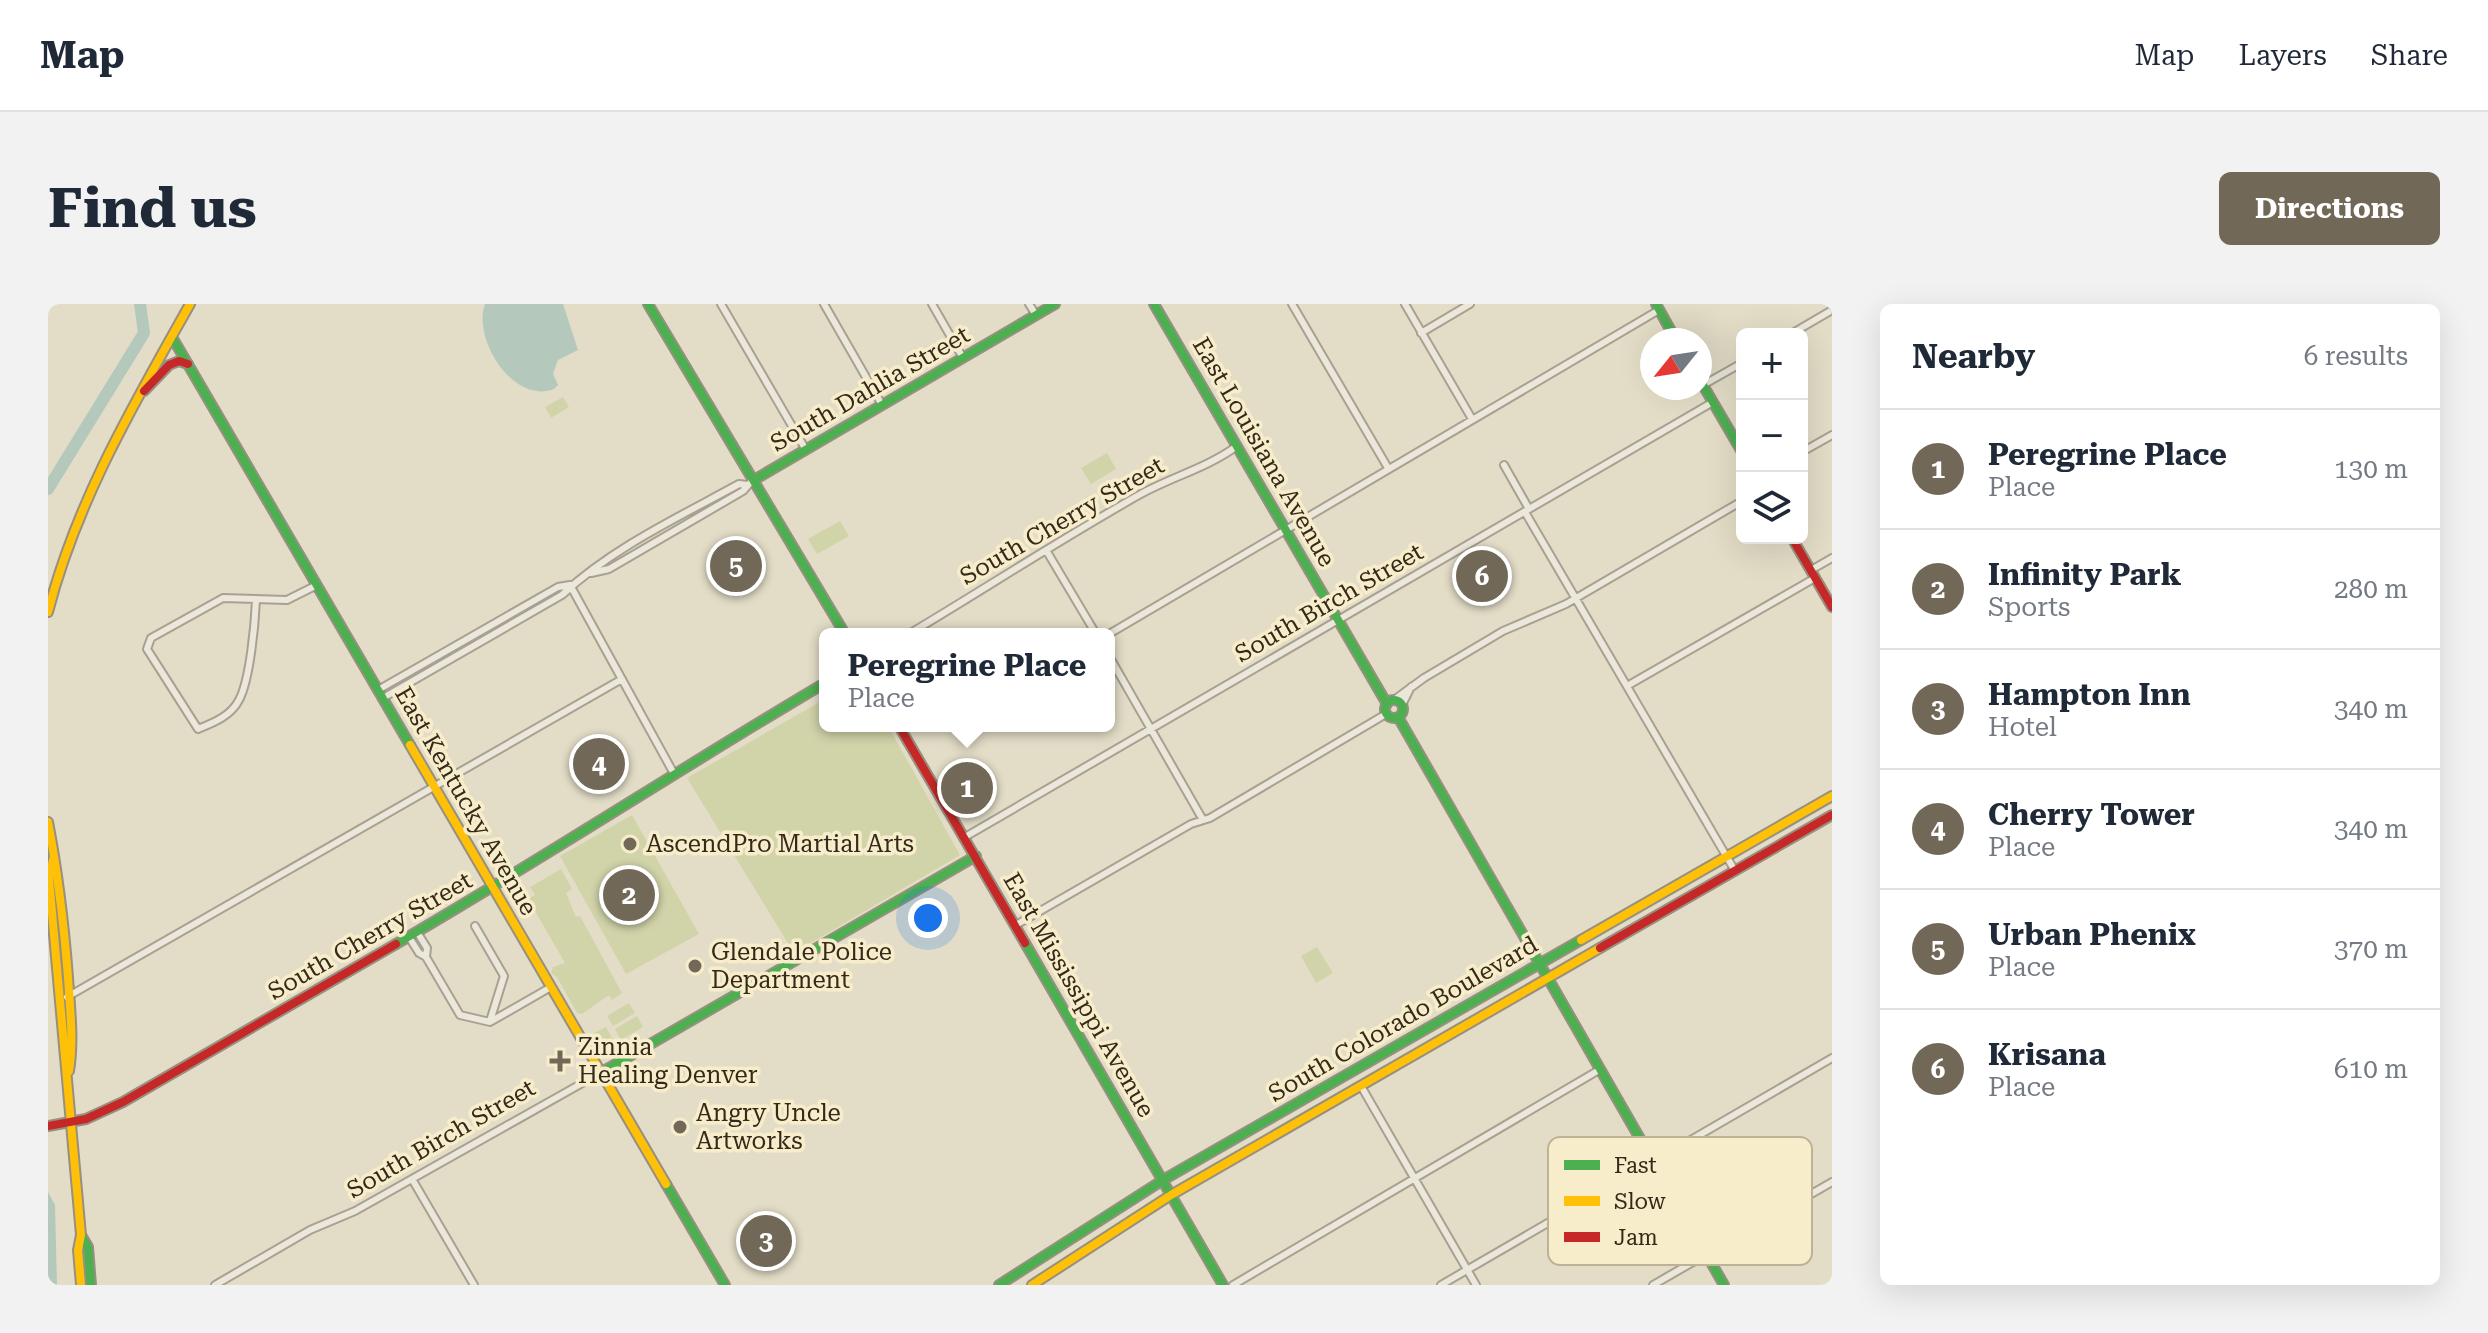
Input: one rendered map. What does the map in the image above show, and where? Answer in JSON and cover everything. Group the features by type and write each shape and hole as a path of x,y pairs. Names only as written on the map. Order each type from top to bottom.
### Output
{"street":[{"path":"48,612 79,507 190,304"},
{"path":"648,304 750,482 841,628"},
{"path":"721,304 806,450"},
{"path":"824,304 882,405"},
{"path":"932,304 963,358"},
{"path":"1029,304 1036,315"},
{"name":"South Dahlia Street","path":"380,694 558,587 570,585 591,573 605,560 739,484 750,482 1055,304"},
{"name":"East Louisiana Avenue","path":"1154,304 1338,620 1392,706"},
{"path":"1292,304 1388,468"},
{"path":"1405,304 1472,419"},
{"path":"1421,333 1470,304"},
{"path":"1115,630 1657,307 1669,328"},
{"path":"1801,328 1832,310"},
{"name":"East Kentucky Avenue","path":"172,337 725,1285"},
{"path":"131,407 171,363 179,361 188,364"},
{"path":"1712,378 1736,366"},
{"path":"1713,402 1736,442"},
{"name":"South Birch Street","path":"965,837 1713,402"},
{"path":"1808,449 1832,435"},
{"name":"South Cherry Street","path":"919,628 1158,484 1201,468 1237,446"},
{"path":"1504,465 1576,598 1735,871"},
{"path":"1016,925 1203,820 1392,706 1411,687 1517,623 1576,598 1736,505"},
{"path":"1796,544 1832,607"},
{"path":"1046,550 1092,628"},
{"path":"1627,686 1813,574 1832,558"},
{"path":"256,600 255,630 239,701 220,720 198,729 147,649 151,638 223,598 291,599 317,585"},
{"path":"570,585 673,772"},
{"path":"1115,666 1203,820"},
{"path":"59,1000 622,679"},
{"name":"South Cherry Street","path":"50,1126 72,1122 116,1106 494,887 673,772 819,687"},
{"path":"1392,706 1638,1137"},
{"name":"East Mississippi Avenue","path":"903,732 1223,1285"},
{"name":"South Colorado Boulevard","path":"999,1285 1163,1180 1832,796"},
{"name":"South Colorado Boulevard","path":"1032,1285 1171,1195 1832,815"},
{"path":"48,822 53,860 59,877 69,996 73,1047 68,1075"},
{"name":"South Birch Street","path":"215,1285 315,1228 351,1213 602,1072 976,856"},
{"path":"53,860 49,880 81,1235 81,1285"},
{"path":"475,926 504,976 490,1022"},
{"path":"413,934 427,948 426,957 460,1015 490,1022 551,987"},
{"path":"1695,1137 1832,1058"},
{"path":"1233,1285 1599,1070"},
{"path":"1361,1086 1476,1285"},
{"path":"412,1179 474,1285"},
{"path":"1812,1194 1832,1182"},
{"path":"1441,1285 1548,1223"},
{"path":"81,1235 88,1247 91,1285"},
{"path":"1653,1285 1688,1265"},
{"path":"1712,1265 1724,1285"}],"green space":[{"path":"563,397 569,407 551,418 545,407"},
{"path":"1107,453 1116,469 1091,484 1081,468"},
{"path":"840,521 849,536 817,554 808,539"},
{"path":"819,702 819,732 891,732 960,855 794,953 687,778"},
{"path":"632,815 699,934 626,974 560,856"},
{"path":"561,869 572,889 566,893 576,917 580,916 622,993 612,1000 609,995 582,1014 577,1013 557,977 551,973 553,967 565,963 528,899 535,895 530,887"},
{"path":"1317,947 1333,973 1316,983 1301,956"},
{"path":"629,1003 635,1013 613,1026 607,1016"},
{"path":"637,1016 643,1027 621,1040 615,1029"},
{"path":"606,1027 617,1047 606,1054 594,1033"}],"shaded area":[{"path":"485,304 563,304 578,350 558,360 553,374 558,385 554,389 539,391 524,387 499,365 485,334"},
{"path":"48,1192 55,1205 57,1285 48,1285"}],"waterway":[{"path":"48,489 144,333 140,304"}],"traffic: fast":[{"path":"648,304 841,628"},
{"path":"754,480 1055,304"},
{"path":"1154,304 1387,704"},
{"path":"1656,304 1669,328"},
{"path":"172,337 410,745"},
{"path":"1712,400 1736,442"},
{"path":"396,944 819,687"},
{"path":"1394,700 1403,709 1394,718 1385,709 1394,700"},
{"path":"1398,717 1639,1137"},
{"path":"602,1072 976,856"},
{"path":"999,1285 1163,1180 1581,940"},
{"path":"1025,943 1223,1285"},
{"path":"666,1184 725,1285"},
{"path":"81,1235 88,1247 91,1285"},
{"path":"1713,1265 1724,1285"}],"traffic: slow":[{"path":"48,612 60,571 91,492 128,416 190,304"},
{"path":"410,745 666,1184"},
{"path":"1581,940 1832,796"},
{"path":"48,822 66,958 71,1036 69,1071"},
{"path":"53,860 49,879 81,1235 78,1250 81,1285"},
{"path":"1032,1285 1171,1195 1600,948"}],"traffic: jam":[{"path":"144,391 169,365 179,361 188,364"},
{"path":"1795,544 1832,607"},
{"path":"902,732 1025,943"},
{"path":"1600,948 1832,815"},
{"path":"48,1126 86,1119 123,1102 396,944"}],"place":[{"name":"Urban Phenix","path":"736,566"},
{"name":"Krisana","path":"1482,576"},
{"name":"Cherry Tower","path":"599,764"},
{"name":"Peregrine Place","path":"967,788"},
{"name":"AscendPro Martial Arts","path":"630,844"},
{"name":"Infinity Park","path":"629,895"},
{"name":"Glendale Police Department","path":"695,966"},
{"name":"Zinnia Healing Denver","path":"560,1061"},
{"name":"Angry Uncle Artworks","path":"680,1127"},
{"name":"Hampton Inn","path":"766,1241"}]}
